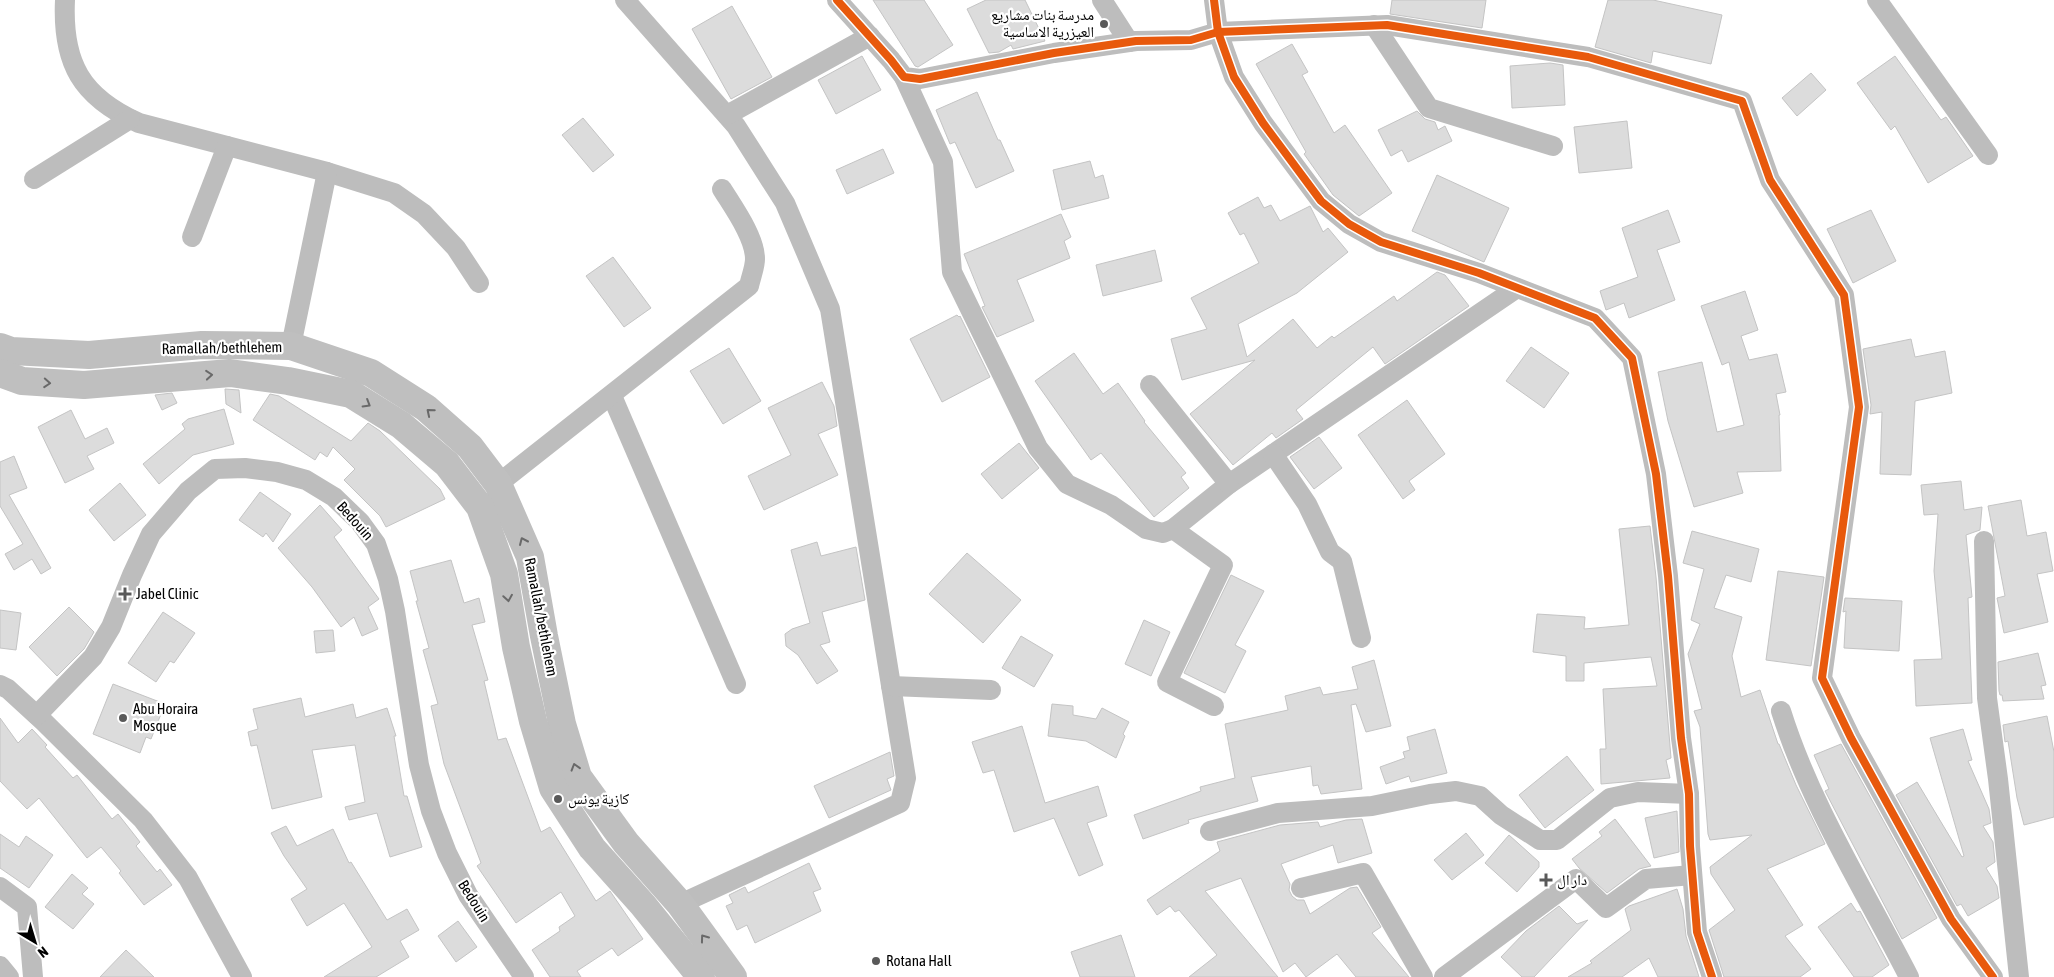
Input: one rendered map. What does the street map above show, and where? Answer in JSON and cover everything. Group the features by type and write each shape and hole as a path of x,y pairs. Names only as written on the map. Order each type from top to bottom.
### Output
{"main road":[{"name":"Ramallah/bethlehem","path":"0,347 11,351 89,355 202,345 291,346 371,373 426,408 470,446 498,484 530,557 562,724 578,777 626,844 680,904 733,977"},
{"name":"Ramallah/bethlehem","path":"0,373 22,381 84,386 230,373 288,381 351,394 401,424 440,458 480,507 504,574 516,647 533,721 554,788 592,848 643,904 701,977"}],"street":[{"path":"65,0 64,18 71,60 82,81 96,98 139,123 327,172 394,194 424,214 456,248 479,283"},
{"path":"625,0 736,126 784,203 830,309 906,778 900,803 680,904"},
{"path":"837,0 904,77 943,162 952,272 1038,448 1067,484 1111,505 1146,529 1164,533 1174,529 1229,484 1517,288"},
{"path":"1102,0 1129,42"},
{"path":"1214,0 1218,32 1234,77 1263,123 1321,201 1349,224 1381,242 1479,273 1595,318 1632,358 1656,474 1668,576 1680,738 1689,794 1692,876 1697,932 1712,977"},
{"path":"1878,0 1988,155"},
{"path":"1374,25 1429,108 1553,146"},
{"path":"904,77 920,79 1054,53 1129,42 1191,40 1218,32 1387,25 1588,57 1742,101 1770,180 1844,295 1859,406 1822,678 1851,738 1951,918 1993,977"},
{"path":"727,115 870,36"},
{"path":"34,179 130,119"},
{"path":"192,237 227,146"},
{"path":"291,346 327,172"},
{"path":"498,484 750,286 755,259 752,246 746,231 722,189"},
{"path":"1150,385 1229,484"},
{"path":"612,396 736,684"},
{"path":"1273,454 1307,504 1330,552 1342,561 1361,638"},
{"name":"Bedouin","path":"37,715 93,657 111,627 151,534 188,491 215,469 253,469 277,472 306,480 334,497 360,522 376,544 388,579 395,611 418,765 431,812 447,853 468,895 524,977"},
{"path":"1174,529 1223,565 1167,682 1214,706"},
{"path":"1984,542 1987,698 1998,779 2019,977"},
{"path":"0,685 8,689 37,715 143,820 188,878 242,977"},
{"path":"891,686 991,690"},
{"path":"1781,711 1790,741 1839,846 1909,977"},
{"path":"1210,831 1278,813 1372,806 1430,794 1456,791 1480,796 1502,815 1540,840 1557,840 1610,798 1638,792 1689,794"},
{"path":"1301,888 1363,873 1423,977"},
{"path":"1444,977 1576,879 1606,908 1646,879 1692,876"},
{"path":"0,887 27,907 34,977"},
{"path":"0,966 9,977"}],"building":[{"path":"873,0 924,0 953,45 918,67 915,66"},
{"path":"986,0 1025,0 1045,41 1013,49 1011,45 999,52 989,53 967,9"},
{"path":"1392,0 1486,0 1482,28 1390,14"},
{"path":"1608,0 1653,0 1722,15 1711,64 1653,51 1651,63 1595,47"},
{"path":"732,6 772,77 731,99 692,29"},
{"path":"1292,44 1308,72 1302,75 1334,133 1345,125 1392,193 1359,216 1333,195 1304,154 1306,152 1256,64"},
{"path":"862,56 881,90 836,114 818,80"},
{"path":"1895,56 1941,120 1946,117 1973,156 1928,183 1895,126 1891,130 1857,83"},
{"path":"1550,63 1563,65 1565,105 1512,108 1510,66"},
{"path":"1811,73 1826,90 1797,116 1782,98"},
{"path":"977,92 1014,171 976,188 955,142 950,144 936,110"},
{"path":"1417,111 1425,119 1435,122 1438,130 1445,126 1452,141 1408,162 1402,150 1391,156 1378,130"},
{"path":"583,118 614,155 593,172 562,135"},
{"path":"1627,121 1632,168 1579,173 1574,127"},
{"path":"883,149 894,173 847,194 836,170"},
{"path":"1090,161 1095,178 1103,175 1109,198 1062,210 1053,170"},
{"path":"1437,175 1509,208 1484,262 1412,231"},
{"path":"1258,197 1264,208 1271,205 1280,221 1310,206 1323,232 1328,228 1348,252 1297,293 1238,324 1247,357 1293,319 1317,348 1332,336 1334,338 1394,296 1397,301 1437,272 1445,275 1469,306 1385,364 1373,347 1296,410 1303,419 1276,438 1272,433 1233,465 1190,414 1255,360 1182,380 1171,339 1207,329 1191,298 1259,263 1244,233 1240,235 1228,213"},
{"path":"1668,210 1680,242 1657,250 1675,300 1629,318 1624,303 1606,310 1600,291 1638,277 1622,228"},
{"path":"1871,210 1896,261 1853,283 1827,229"},
{"path":"1061,214 1071,237 1064,241 1070,258 1017,280 1034,321 997,337 982,307 985,306 964,254"},
{"path":"1155,250 1162,281 1103,296 1096,265"},
{"path":"613,257 651,308 624,327 586,276"},
{"path":"1745,291 1758,330 1741,336 1749,360 1777,354 1786,392 1776,394 1780,415 1781,471 1737,472 1743,493 1694,507 1668,421 1658,372 1702,362 1717,432 1744,425 1729,362 1722,365 1701,306"},
{"path":"957,315 960,316 990,377 942,402 910,339"},
{"path":"1911,339 1915,357 1945,351 1952,393 1915,401 1911,475 1880,474 1882,412 1870,414 1871,405 1863,349"},
{"path":"1531,347 1569,373 1544,408 1506,381"},
{"path":"729,348 761,401 723,424 690,371"},
{"path":"1074,353 1103,394 1118,383 1144,422 1186,473 1181,477 1189,488 1154,517 1101,453 1091,460 1035,381"},
{"path":"822,382 834,406 837,426 818,434 838,475 764,510 748,476 791,455 768,408"},
{"path":"225,389 239,390 241,413 226,404"},
{"path":"172,393 177,403 162,410 155,395"},
{"path":"270,394 279,396 351,441 368,423 380,431 440,489 445,499 386,527 380,516 344,480 355,469 333,447 327,457 320,452 315,460 253,420"},
{"path":"1407,400 1445,454 1409,481 1415,490 1403,499 1358,435"},
{"path":"224,409 234,444 193,455 159,484 143,464 185,429 182,424 188,419"},
{"path":"71,410 85,439 107,428 114,443 87,456 94,469 65,483 38,427"},
{"path":"1319,437 1342,468 1314,489 1290,457"},
{"path":"1019,443 1039,468 1002,499 981,474"},
{"path":"14,456 27,488 9,495 51,568 41,574 32,559 14,570 5,554 23,544 0,506 0,462"},
{"path":"1961,481 1964,510 1982,507 1980,530 1966,535 1972,597 1968,598 1972,703 1916,706 1914,660 1942,659 1934,571 1938,514 1924,515 1921,485"},
{"path":"120,483 146,515 114,541 89,510"},
{"path":"260,492 291,514 273,542 266,533 263,537 239,520"},
{"path":"2021,500 2027,536 2046,532 2053,571 2037,574 2048,622 2004,633 1997,598 2005,596 1988,506"},
{"path":"320,505 342,530 334,537 379,599 368,607 378,629 362,636 354,617 341,627 312,587 278,548"},
{"path":"1650,526 1671,758 1666,760 1670,778 1601,784 1600,749 1606,749 1603,689 1657,686 1651,657 1584,663 1584,681 1566,681 1566,656 1533,652 1537,614 1585,617 1584,629 1629,625 1619,529"},
{"path":"1692,531 1759,549 1751,582 1726,575 1714,608 1742,617 1732,656 1741,697 1760,690 1778,744 1825,844 1767,869 1803,925 1785,936 1811,969 1800,977 1724,977 1709,930 1735,910 1711,874 1710,867 1752,835 1710,840 1708,834 1700,727 1694,711 1702,709 1688,654 1700,624 1691,620 1704,569 1683,563"},
{"path":"817,542 821,556 856,547 865,600 822,612 830,642 820,645 838,671 817,684 798,655 786,646 785,634 792,629 810,623 791,550"},
{"path":"967,553 1021,600 983,643 929,594"},
{"path":"451,560 464,603 479,598 485,622 472,625 488,680 484,681 498,740 506,738 541,832 550,827 596,901 610,891 643,939 618,956 612,948 577,971 581,977 550,977 532,950 560,931 559,927 575,916 561,892 516,923 477,866 481,863 444,764 431,706 438,704 423,650 429,648 410,571"},
{"path":"1778,571 1824,577 1811,666 1766,660"},
{"path":"1231,575 1264,591 1235,645 1246,651 1225,693 1184,673"},
{"path":"1845,598 1902,601 1899,651 1844,648 1846,611 1843,612"},
{"path":"69,607 94,632 84,649 57,676 29,647"},
{"path":"0,610 21,613 16,650 0,648"},
{"path":"163,612 195,633 174,663 170,661 156,682 128,663"},
{"path":"1144,620 1170,632 1151,676 1125,664"},
{"path":"333,630 335,651 316,653 314,631"},
{"path":"1021,636 1053,655 1034,687 1002,668"},
{"path":"2038,653 2046,685 2041,686 2044,699 2003,701 1999,691 1998,662"},
{"path":"1374,660 1391,726 1366,732 1356,704 1351,705 1362,789 1321,794 1318,785 1313,786 1311,766 1251,777 1258,801 1188,820 1189,823 1143,839 1134,815 1201,791 1200,787 1235,778 1225,724 1288,710 1285,696 1320,687 1323,695 1358,689 1352,667"},
{"path":"113,684 165,704 151,739 146,737 140,753 93,734"},
{"path":"301,698 305,717 353,704 356,718 387,708 396,736 394,736 404,796 407,796 422,847 390,857 377,813 349,820 345,807 365,802 355,745 312,750 322,797 272,809 257,745 251,746 248,732 258,729 253,709"},
{"path":"1052,704 1073,706 1073,715 1096,719 1102,708 1129,722 1123,734 1125,736 1116,758 1086,741 1048,736"},
{"path":"2047,716 2054,752 2054,817 2024,825 2017,798 2008,741 2005,742 2003,725"},
{"path":"0,718 18,743 32,729 47,745 45,747 73,778 77,775 112,819 118,814 140,842 136,846 157,872 160,869 172,885 144,905 119,873 121,871 101,847 87,858 39,798 27,809 0,781"},
{"path":"1022,726 1045,803 1098,786 1107,816 1087,823 1103,865 1079,876 1054,818 1014,832 994,770 983,773 972,742"},
{"path":"1435,729 1447,773 1411,782 1409,776 1386,784 1380,767 1405,758 1403,752 1410,750 1407,737"},
{"path":"1963,729 1972,760 1968,761 1989,809 1991,823 1983,826 1993,842 1995,862 1986,868 1997,886 1999,898 1968,916 1961,904 1957,906 1896,795 1917,782 1962,857 1964,856 1930,738"},
{"path":"1841,744 1937,918 1902,939 1825,791 1829,789 1814,755"},
{"path":"890,752 894,776 887,779 891,790 829,818 814,786"},
{"path":"1567,756 1594,790 1545,828 1519,795"},
{"path":"1677,811 1679,852 1654,858 1645,818"},
{"path":"1362,819 1372,853 1338,863 1333,845 1281,864 1290,884 1289,890 1292,896 1297,900 1304,900 1310,914 1350,888 1357,887 1381,927 1372,933 1409,977 1356,977 1337,954 1306,977 1295,963 1283,972 1241,878 1205,891 1278,977 1189,977 1217,955 1179,910 1175,912 1170,906 1157,915 1147,900 1220,851 1217,842 1280,825 1318,822 1320,827 1346,820"},
{"path":"1615,819 1651,866 1639,869 1607,893 1579,868 1572,859 1602,836 1599,832"},
{"path":"286,826 297,846 333,829 349,863 351,862 387,920 407,909 419,930 400,941 409,957 376,977 324,977 372,947 344,903 307,926 291,899 307,889 284,856 271,833"},
{"path":"1466,833 1484,855 1452,880 1434,860"},
{"path":"0,834 19,847 26,836 53,855 29,888 0,868"},
{"path":"1509,835 1539,862 1539,867 1517,892 1485,863"},
{"path":"809,863 821,889 813,892 821,911 755,943 747,925 737,930 726,906 733,903 729,895 745,887 748,893"},
{"path":"72,874 88,888 82,894 94,904 73,929 45,907"},
{"path":"1677,889 1683,909 1686,936 1699,977 1658,977 1649,958 1622,977 1568,977 1592,963 1590,961 1631,930 1625,909"},
{"path":"1851,903 1857,912 1860,911 1889,965 1872,977 1854,977 1818,927"},
{"path":"1559,906 1577,924 1588,920 1534,977 1522,977 1501,957 1526,931"},
{"path":"458,921 477,947 456,962 438,936"},
{"path":"1121,935 1135,977 1080,977 1071,952"},
{"path":"126,950 154,977 100,977"}],"cycle path":[{"path":"837,0 904,77 920,79 1054,53 1136,41 1191,40 1218,32 1387,25 1588,57 1742,101 1770,180 1844,295 1859,407 1822,678 1851,738 1951,919 1993,977"},
{"path":"1214,0 1218,32 1234,77 1263,123 1321,201 1349,224 1381,242 1479,273 1595,318 1632,358 1656,474 1668,576 1681,738 1689,794 1690,846 1697,932 1712,977"}],"place":[{"name":"مدرسة بنات مشاريع العيزرية الاساسية","path":"1104,24"},
{"name":"Jabel Clinic","path":"125,594"},
{"name":"Abu Horaira Mosque","path":"123,718"},
{"name":"كازية يونس","path":"558,799"},
{"name":"دار ال","path":"1546,880"},
{"name":"Rotana Hall","path":"876,961"}]}
